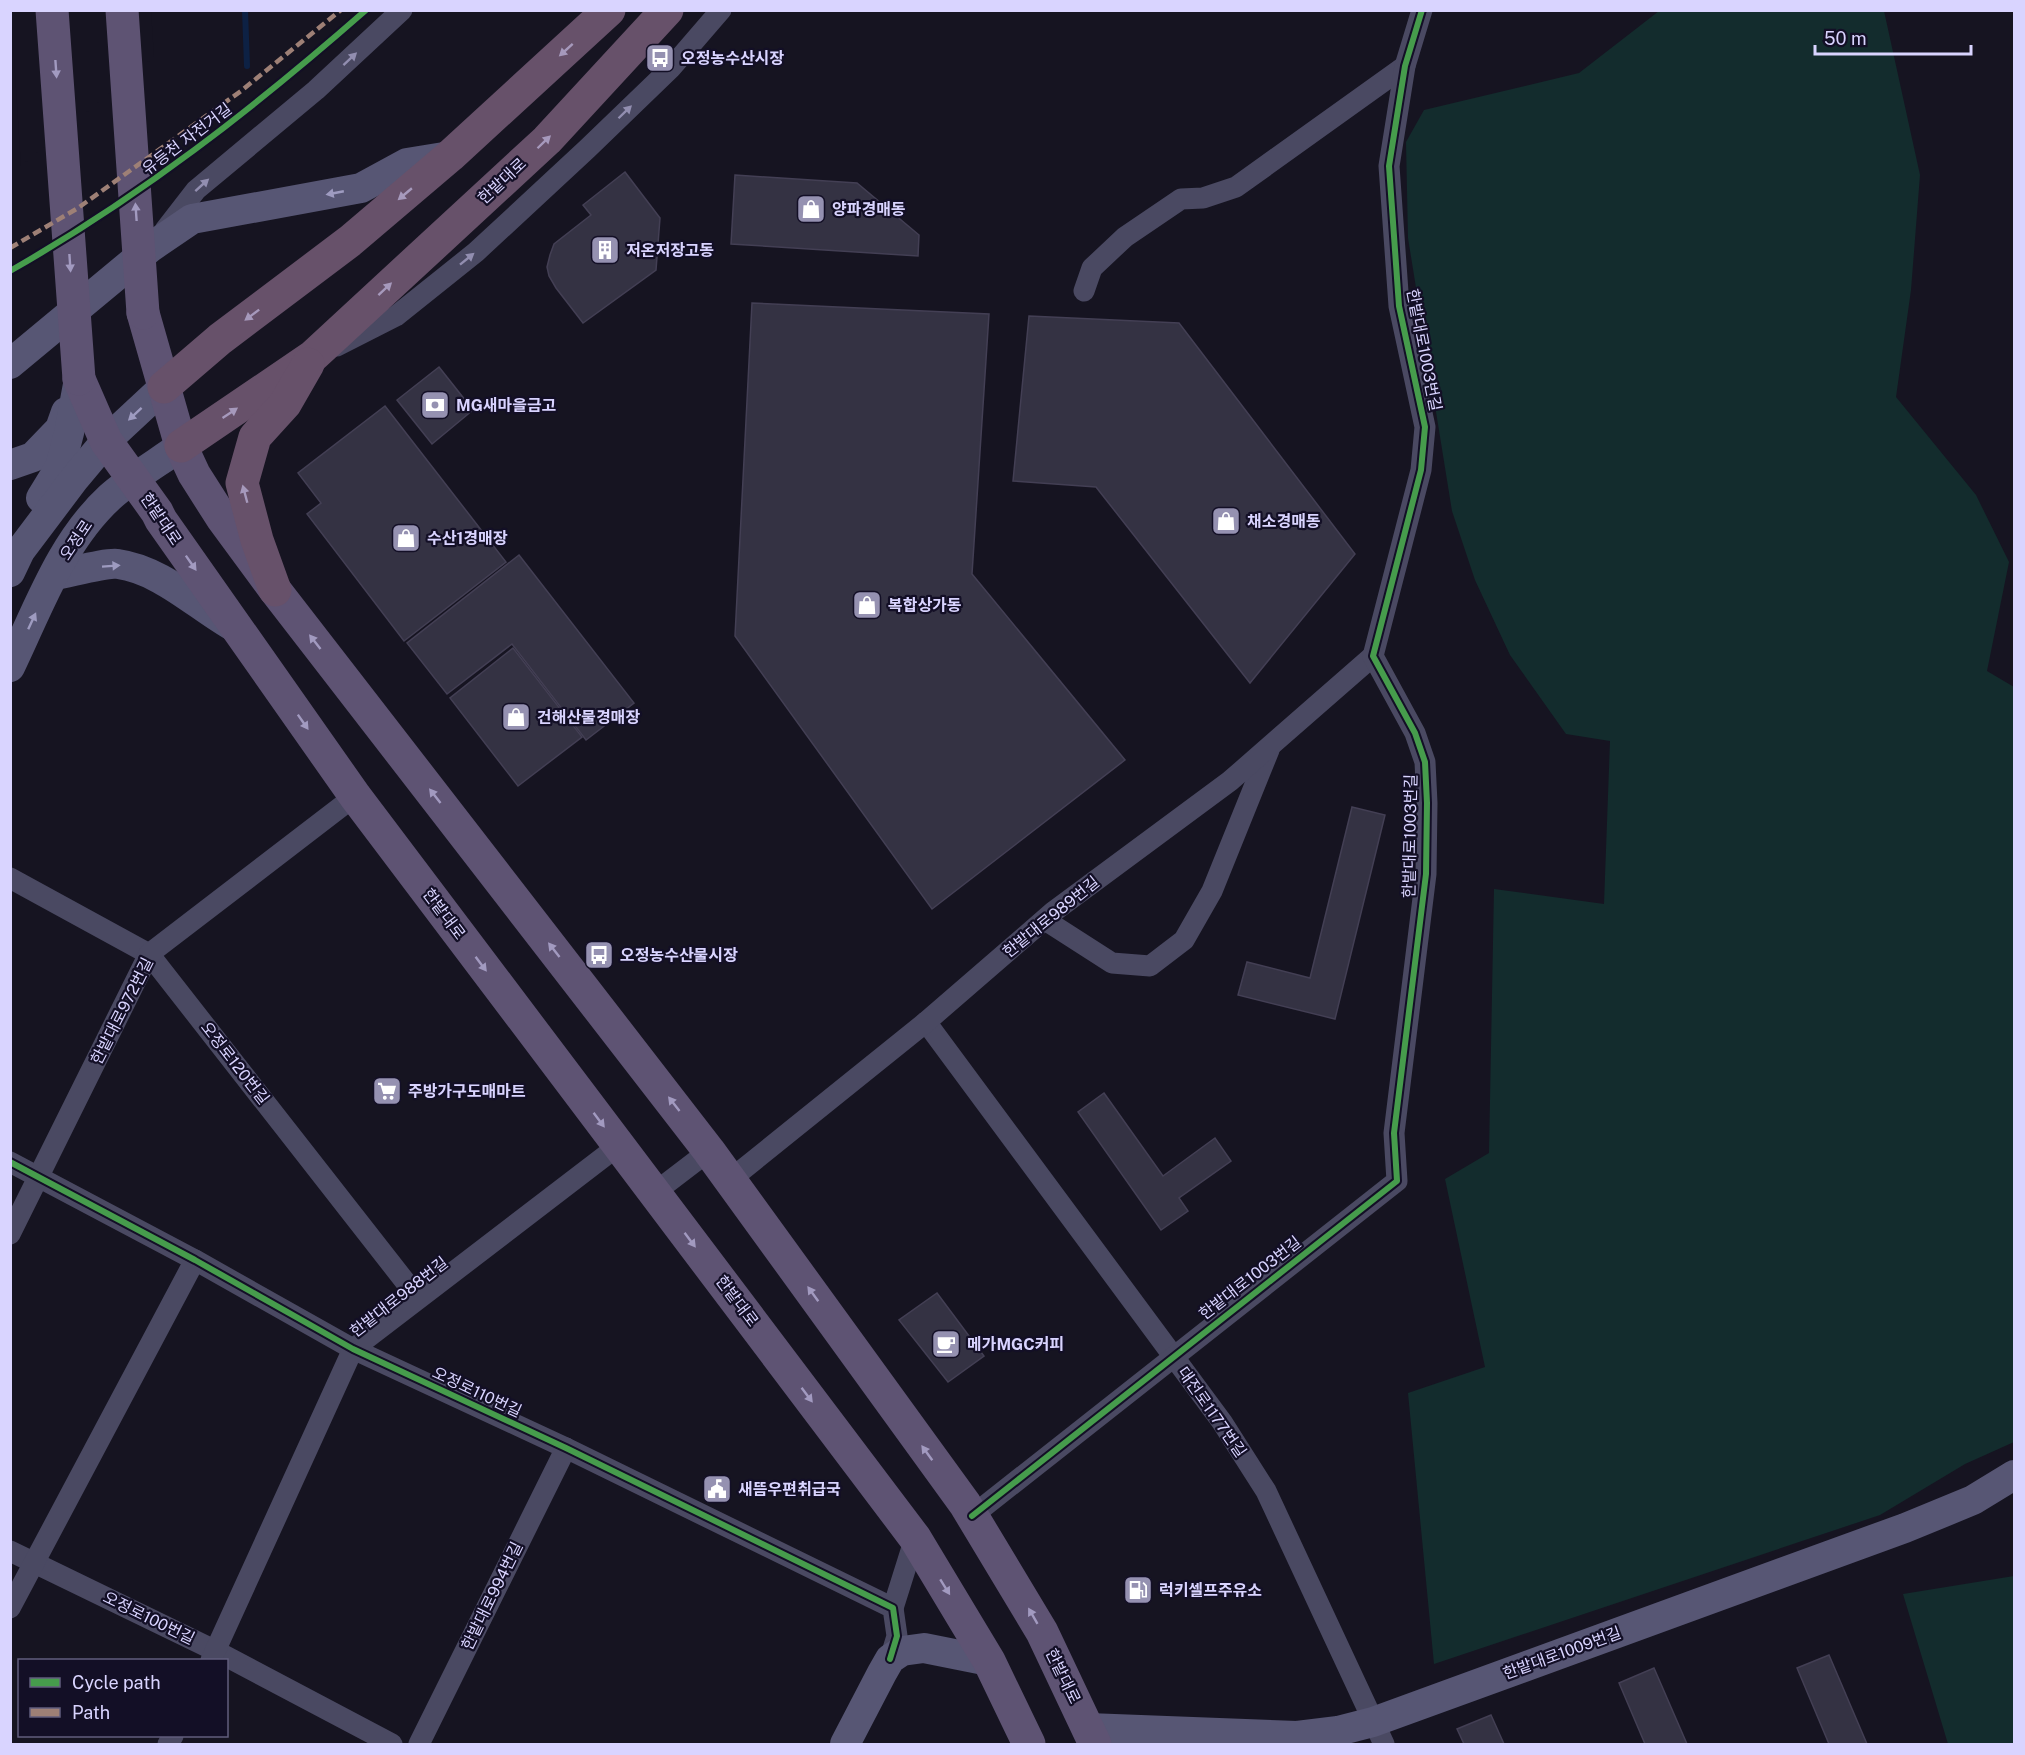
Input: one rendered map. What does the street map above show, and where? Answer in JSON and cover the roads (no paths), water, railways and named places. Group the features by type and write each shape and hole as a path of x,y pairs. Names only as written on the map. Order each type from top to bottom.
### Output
{"highway":[{"path":"164,387 220,339 350,241 450,156 609,10"},
{"name":"한밭대로","path":"181,446 312,357 547,140 667,10"},
{"path":"275,590 257,540 242,483 255,437 285,404 312,357"}],"main road":[{"name":"한밭대로","path":"52,10 79,379 106,441 355,796 915,1538 988,1661 1029,1744"},
{"name":"한밭대로","path":"122,10 143,313 181,446 194,474 222,518 275,590 730,1179 972,1516 1042,1632 1091,1736"}],"street":[{"path":"151,247 196,190 316,90 402,10"},
{"path":"312,357 396,316 476,252 671,68 721,10"},
{"name":"한밭대로1003번길","path":"972,1516 1397,1181 1394,1133 1426,874 1427,803 1425,762 1415,733 1373,656 1421,470 1425,427 1400,306 1389,166 1406,66 1422,10"},
{"path":"1084,291 1092,268 1125,237 1181,199 1203,198 1236,187 1406,66"},
{"path":"10,364 151,247 192,219 361,188 407,163 450,156"},
{"path":"10,465 33,457 60,429 79,379"},
{"path":"15,561 36,506 60,467 79,379"},
{"path":"15,561 75,478 106,441 164,387"},
{"name":"오정로","path":"10,667 54,575 84,525 111,496 181,446"},
{"path":"54,575 117,563 156,576 237,628"},
{"name":"한밭대로989번길","path":"730,1179 926,1022 1045,920 1230,781 1373,656"},
{"path":"1045,920 1112,963 1150,966 1184,940 1212,891 1270,747"},
{"name":"한밭대로972번길","path":"10,1234 40,1178 149,954 355,796"},
{"name":"오정로120번길","path":"10,878 149,954 418,1298"},
{"name":"대전로1177번길","path":"926,1022 1222,1422 1266,1491 1379,1733"},
{"name":"한밭대로988번길","path":"214,1656 353,1349 618,1146"},
{"path":"654,1193 709,1151"},
{"name":"오정로110번길","path":"10,1162 195,1260 353,1349 566,1448 893,1608"},
{"path":"10,1608 195,1260"},
{"name":"한밭대로994번길","path":"419,1744 566,1448"},
{"name":"한밭대로1009번길","path":"1091,1736 1297,1736 1338,1731 1379,1733 1905,1528 1973,1500 2014,1475"},
{"path":"845,1744 890,1659 897,1636 893,1608 915,1538"},
{"name":"오정로100번길","path":"10,1551 214,1656"},
{"path":"890,1659 902,1651 924,1648 988,1661"},
{"name":"오정로100번길","path":"228,1663 392,1744"}],"waterway":[{"path":"245,10 247,66"}],"place":[{"name":"오정농수산시장","path":"660,58"},
{"name":"양파경매동","path":"811,209"},
{"name":"저온저장고동","path":"605,250"},
{"name":"MG새마을금고","path":"435,405"},
{"name":"채소경매동","path":"1226,521"},
{"name":"수산1경매장","path":"406,538"},
{"name":"복합상가동","path":"867,605"},
{"name":"건해산물경매장","path":"516,717"},
{"name":"오정농수산물시장","path":"599,955"},
{"name":"주방가구도매마트","path":"387,1091"},
{"name":"메가MGC커피","path":"946,1344"},
{"name":"새뜸우편취급국","path":"717,1489"},
{"name":"럭키셀프주유소","path":"1138,1590"}]}
